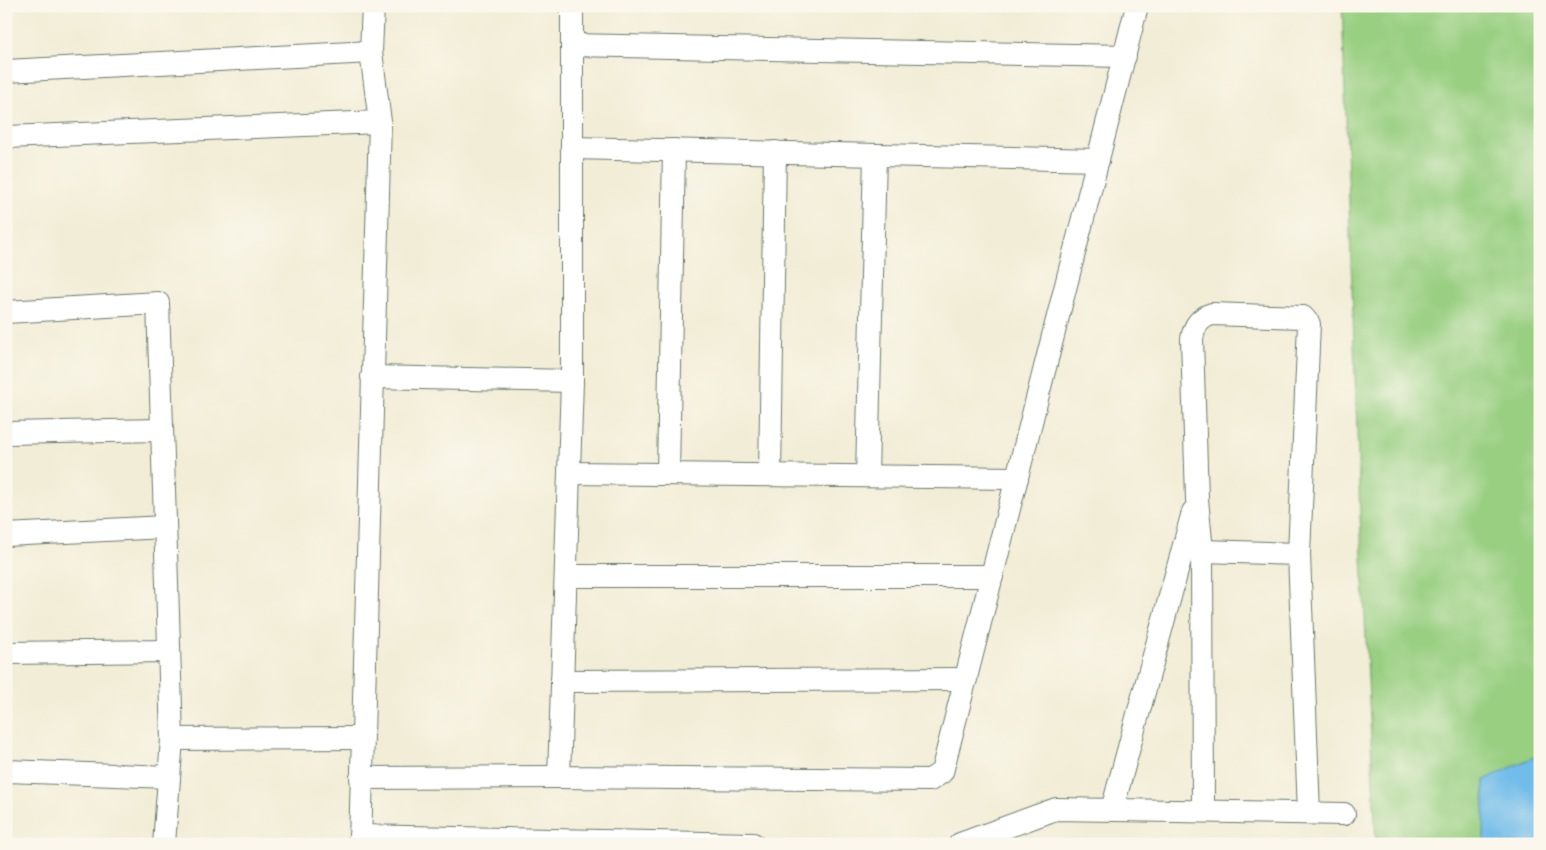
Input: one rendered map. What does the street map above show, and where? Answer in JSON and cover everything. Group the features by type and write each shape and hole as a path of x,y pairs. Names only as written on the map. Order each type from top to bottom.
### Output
{"street":[{"path":"372,6 371,52 380,122 360,840 753,844"},
{"path":"559,777 572,381 572,6"},
{"path":"361,778 559,777 930,780 942,772 1137,6"},
{"path":"572,45 1125,56"},
{"path":"6,71 371,52"},
{"path":"6,137 380,122"},
{"path":"572,148 1098,160"},
{"path":"668,474 674,150"},
{"path":"770,475 775,152"},
{"path":"867,476 874,155"},
{"path":"6,312 158,303 172,739 164,844"},
{"path":"1203,812 1202,551 1196,499 1192,339 1198,323 1203,317 1212,314 1303,317 1307,319 1310,330 1299,554 1308,813"},
{"path":"372,377 572,381"},
{"path":"6,433 162,430"},
{"path":"569,473 1017,478"},
{"path":"1112,810 1196,499"},
{"path":"6,535 165,527"},
{"path":"1202,551 1299,554"},
{"path":"566,576 992,576"},
{"path":"6,653 168,651"},
{"path":"562,682 966,679"},
{"path":"172,739 362,738"},
{"path":"6,771 169,777"},
{"path":"960,844 1056,809 1344,814"}],"green space":[{"path":"1342,6 1540,6 1540,844 1376,844 1360,516"}],"water":[{"path":"1540,754 1540,844 1484,844 1484,780"}]}
